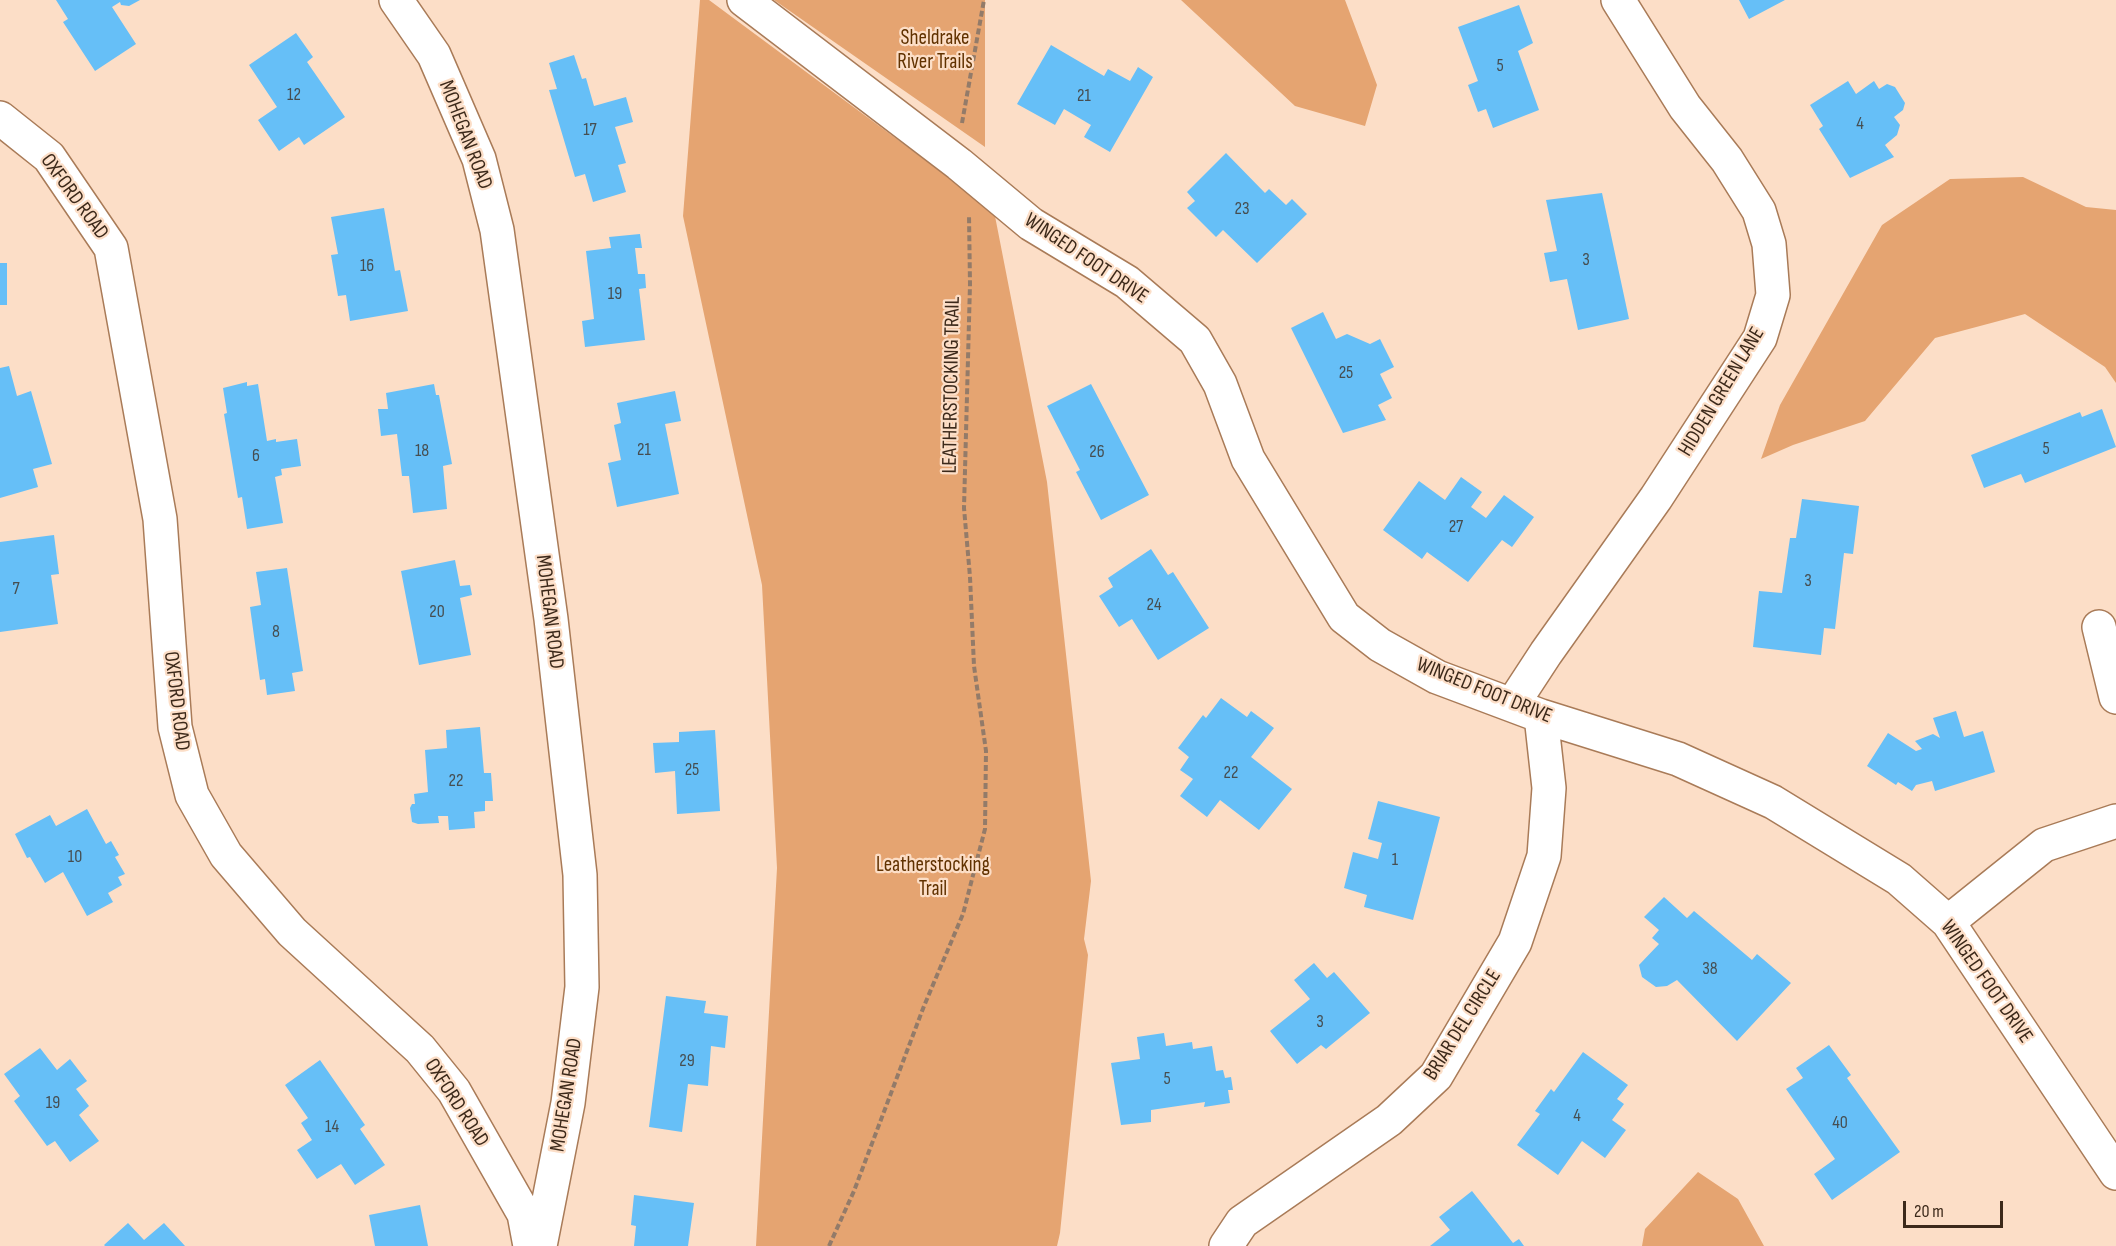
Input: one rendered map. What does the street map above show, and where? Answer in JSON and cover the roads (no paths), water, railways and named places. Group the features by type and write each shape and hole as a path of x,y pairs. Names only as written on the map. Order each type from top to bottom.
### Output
{"street":[{"name":"MOHEGAN ROAD","path":"396,0 434,55 478,159 495,220 551,619 580,875 582,987 568,1103 540,1246"},
{"name":"WINGED FOOT DRIVE","path":"744,0 959,164 1031,224 1127,282 1195,340 1220,384 1248,459 1344,617 1380,645 1437,677 1527,710 1678,759 1773,802 1899,879 1948,922 2116,1173"},
{"name":"HIDDEN GREEN LANE","path":"1527,710 1546,653 1656,498 1761,338 1773,295 1769,244 1759,211 1727,160 1685,107 1618,0"},
{"name":"OXFORD ROAD","path":"0,118 49,157 111,248 160,519 175,727 192,795 226,855 292,932 420,1049 453,1091 524,1214 530,1246"},
{"path":"2099,627 2116,697"},
{"name":"BRIAR DEL CIRCLE","path":"1226,1246 1242,1222 1389,1120 1436,1076 1515,942 1544,856 1549,788 1527,710"},
{"path":"1948,922 2044,844 2116,820"}],"park label":[{"name":"Sheldrake River Trails","path":"935,51"},
{"name":"Leatherstocking Trail","path":"933,878"}]}
